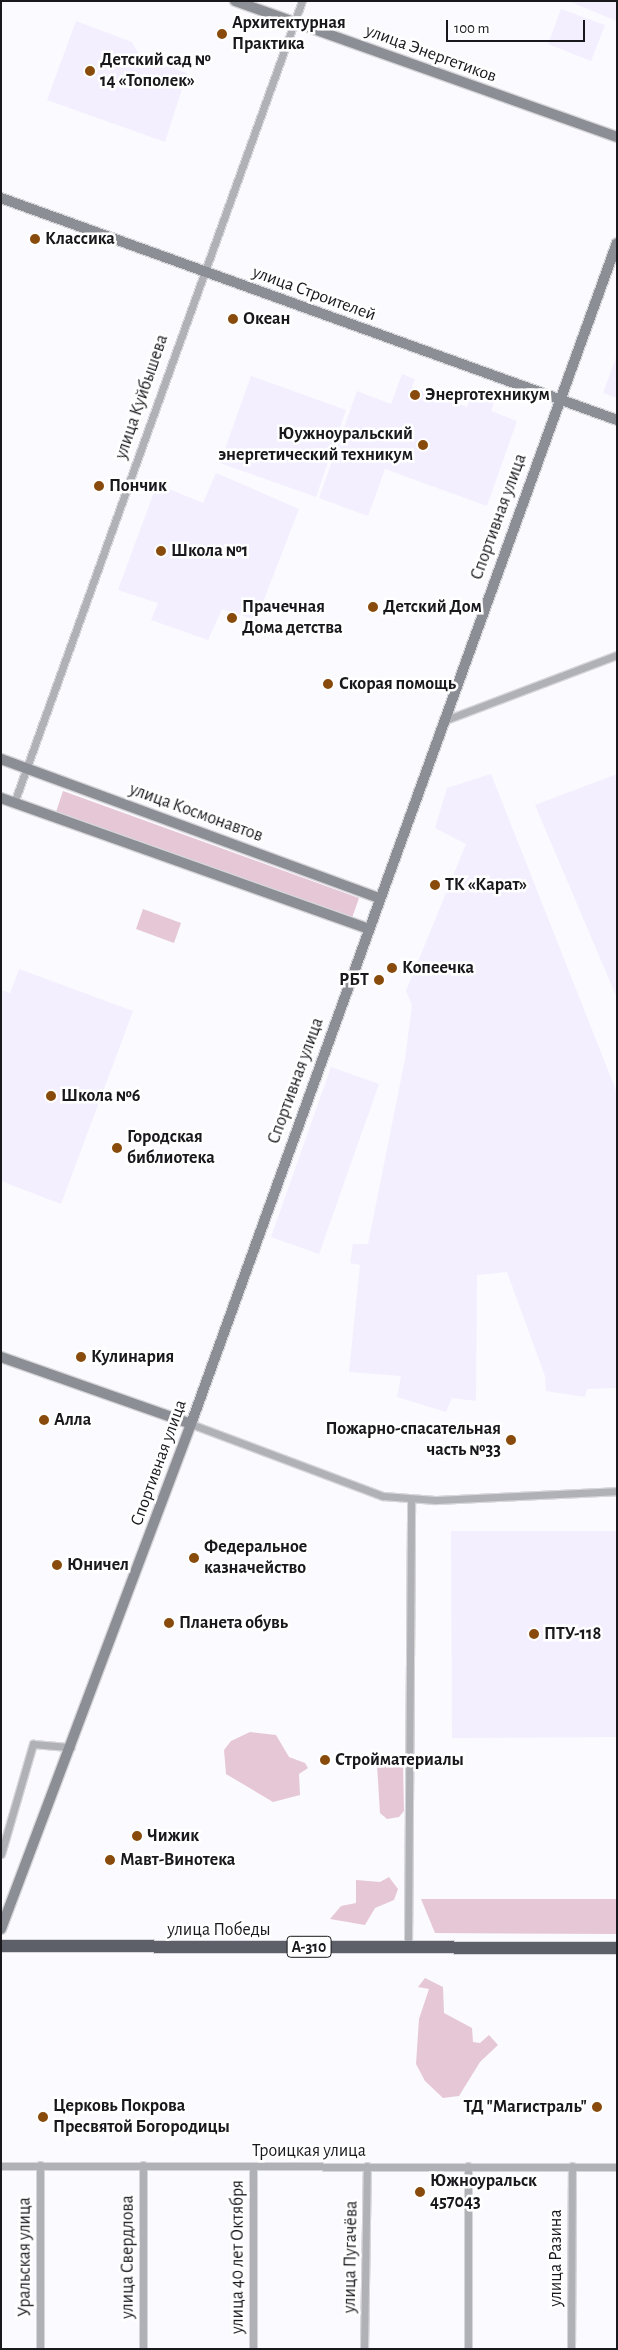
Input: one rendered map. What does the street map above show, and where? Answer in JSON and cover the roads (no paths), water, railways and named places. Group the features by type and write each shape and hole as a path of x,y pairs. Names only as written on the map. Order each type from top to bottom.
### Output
{"highway":[{"name":"улица Победы","path":"1,1946 617,1948"}],"street":[{"name":"улица Энергетиков","path":"235,1 617,137"},
{"name":"улица Куйбышева","path":"14,803 202,271 302,1"},
{"name":"улица Строителей","path":"1,198 617,420"},
{"name":"Спортивная улица","path":"1,1929 71,1747 190,1424 617,243"},
{"path":"443,721 617,655"},
{"name":"улица Космонавтов","path":"1,759 379,898"},
{"path":"1,798 368,929"},
{"path":"1,1357 190,1424 360,1489 411,1500 617,1491"},
{"path":"408,1946 411,1500"},
{"path":"1,1854 33,1744 71,1747"},
{"name":"Уральская улица","path":"40,2165 40,2349"},
{"name":"Троицкая улица","path":"1,2166 617,2167"},
{"name":"улица Свердлова","path":"143,2166 143,2349"},
{"name":"улица 40 лет Октября","path":"253,2166 253,2349"},
{"name":"улица Пугачёва","path":"364,2349 367,2166"},
{"path":"468,2166 468,2349"},
{"name":"улица Разина","path":"571,2349 572,2166"}],"place":[{"name":"Архитектурная Практика","path":"222,34"},
{"name":"Детский сад № 14 «Тополек»","path":"90,71"},
{"name":"Классика","path":"35,239"},
{"name":"Океан","path":"233,319"},
{"name":"Энерготехникум","path":"415,395"},
{"name":"Юужноуральский энергетический техникум","path":"423,445"},
{"name":"Пончик","path":"99,486"},
{"name":"Школа №1","path":"161,551"},
{"name":"Детский Дом","path":"373,607"},
{"name":"Прачечная Дома детства","path":"232,618"},
{"name":"Скорая помощь","path":"328,684"},
{"name":"ТК «Карат»","path":"435,885"},
{"name":"Копеечка","path":"392,968"},
{"name":"РБТ","path":"379,980"},
{"name":"Школа №6","path":"51,1096"},
{"name":"Городская библиотека","path":"117,1148"},
{"name":"Кулинария","path":"81,1357"},
{"name":"Алла","path":"44,1420"},
{"name":"Пожарно-спасательная часть №33","path":"511,1440"},
{"name":"Федеральное казначейство","path":"194,1558"},
{"name":"Юничел","path":"57,1565"},
{"name":"Планета обувь","path":"169,1623"},
{"name":"ПТУ-118","path":"534,1634"},
{"name":"Стройматериалы","path":"325,1760"},
{"name":"Чижик","path":"137,1836"},
{"name":"Мавт-Винотека","path":"110,1860"},
{"name":"ТД \"Магистраль\"","path":"597,2107"},
{"name":"Церковь Покрова Пресвятой Богородицы","path":"43,2117"},
{"name":"Южноуральск 457043","path":"420,2192"}]}
